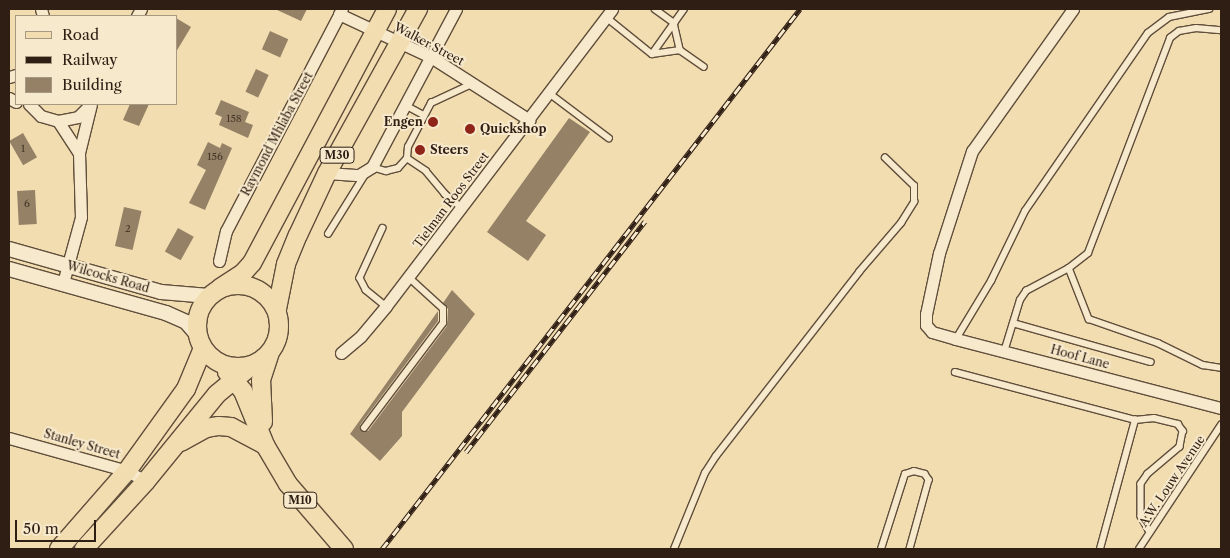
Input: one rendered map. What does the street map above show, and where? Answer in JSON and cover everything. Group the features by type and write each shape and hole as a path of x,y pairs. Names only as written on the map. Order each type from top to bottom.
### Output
{"main road":[{"name":"M30","path":"215,292 243,273 252,262 387,9"},
{"name":"M30","path":"270,353 280,332 277,310 286,264 327,173 401,44 418,9"},
{"path":"60,549 126,471 186,389 200,342 200,308 215,292 247,285 269,298 277,310"},
{"path":"200,342 221,364 251,366"},
{"path":"84,549 146,481 217,394 270,353"},
{"name":"M10","path":"265,445 261,380 270,353"},
{"name":"M10","path":"221,364 243,391 265,445 309,512 344,549"},
{"path":"173,446 206,428 218,426 237,430 265,445"}],"street":[{"path":"327,173 369,170 456,9"},
{"name":"Hoof Lane","path":"1072,9 972,151 931,286 926,320 932,332 956,340 1221,408"},
{"name":"Walker Street","path":"341,12 376,32 431,57 529,120"},
{"name":"Raymond Mhlaba Street","path":"219,261 226,231 341,12"},
{"name":"Tielman Roos Street","path":"341,353 361,336 386,306 609,13"},
{"path":"31,107 49,120 58,121 78,117 90,105"},
{"path":"63,284 81,217 79,153 91,105"},
{"path":"58,121 79,153"},
{"name":"Wilcocks Road","path":"9,249 161,292 215,292"},
{"name":"Wilcocks Road","path":"9,269 166,313 186,322 200,342"},
{"name":"Stanley Street","path":"9,438 126,471 146,481"}],"lane":[{"path":"655,9 674,22 680,50 704,67"},
{"path":"652,54 684,9"},
{"path":"956,340 991,281 1025,211 1148,33 1169,17 1209,9"},
{"path":"609,13 652,54"},
{"path":"1004,352 1026,291 1069,268 1088,253 1170,38 1179,31 1196,28 1221,30"},
{"path":"652,54 680,50"},
{"path":"328,234 369,170 392,170 407,158 408,147 424,115 437,98 456,93 472,83"},
{"path":"549,93 609,138"},
{"path":"405,105 424,115"},
{"path":"407,158 426,171 445,194 462,208"},
{"path":"674,549 705,472 716,456 858,272 908,214 914,202 914,186 885,158"},
{"path":"383,228 360,278 366,290 386,306"},
{"path":"1069,268 1089,319 1158,343 1203,366 1221,368"},
{"path":"364,428 442,323 443,309 408,278"},
{"path":"1013,323 1151,362"},
{"path":"955,372 1136,420 1168,420 1178,424 1184,431 1180,447 1148,474 1141,484 1141,516 1150,532"},
{"path":"1100,549 1136,420"},
{"name":"A.W. Louw Avenue","path":"1139,549 1221,425"},
{"path":"881,549 903,480 914,471 925,474 929,480 910,549"}],"building":[{"path":"275,9 307,9 301,21"},
{"path":"178,19 191,27 178,49"},
{"path":"270,31 288,39 280,57 262,49"},
{"path":"256,69 269,75 258,98 245,92"},
{"path":"221,100 249,112 245,122 253,125 248,138 219,125 222,117 215,114"},
{"path":"130,105 149,105 139,126 123,120"},
{"path":"569,118 590,132 526,221 546,235 528,261 487,232"},
{"path":"23,133 37,157 23,165 9,141"},
{"path":"208,142 220,148 222,143 232,148 205,210 189,203 206,170 197,165"},
{"path":"35,190 37,224 19,225 17,191"},
{"path":"124,207 142,211 133,250 115,246"},
{"path":"178,228 194,237 181,260 165,252"},
{"path":"452,290 475,314 402,412 402,436 380,461 350,434 438,311 438,321 360,425 361,431 368,431 447,326 448,309 443,303"}],"railway":[{"path":"382,549 800,9"},
{"path":"466,452 645,221"}],"place":[{"name":"Engen","path":"433,122"},
{"name":"Quickshop","path":"470,129"},
{"name":"Steers","path":"420,150"}]}
